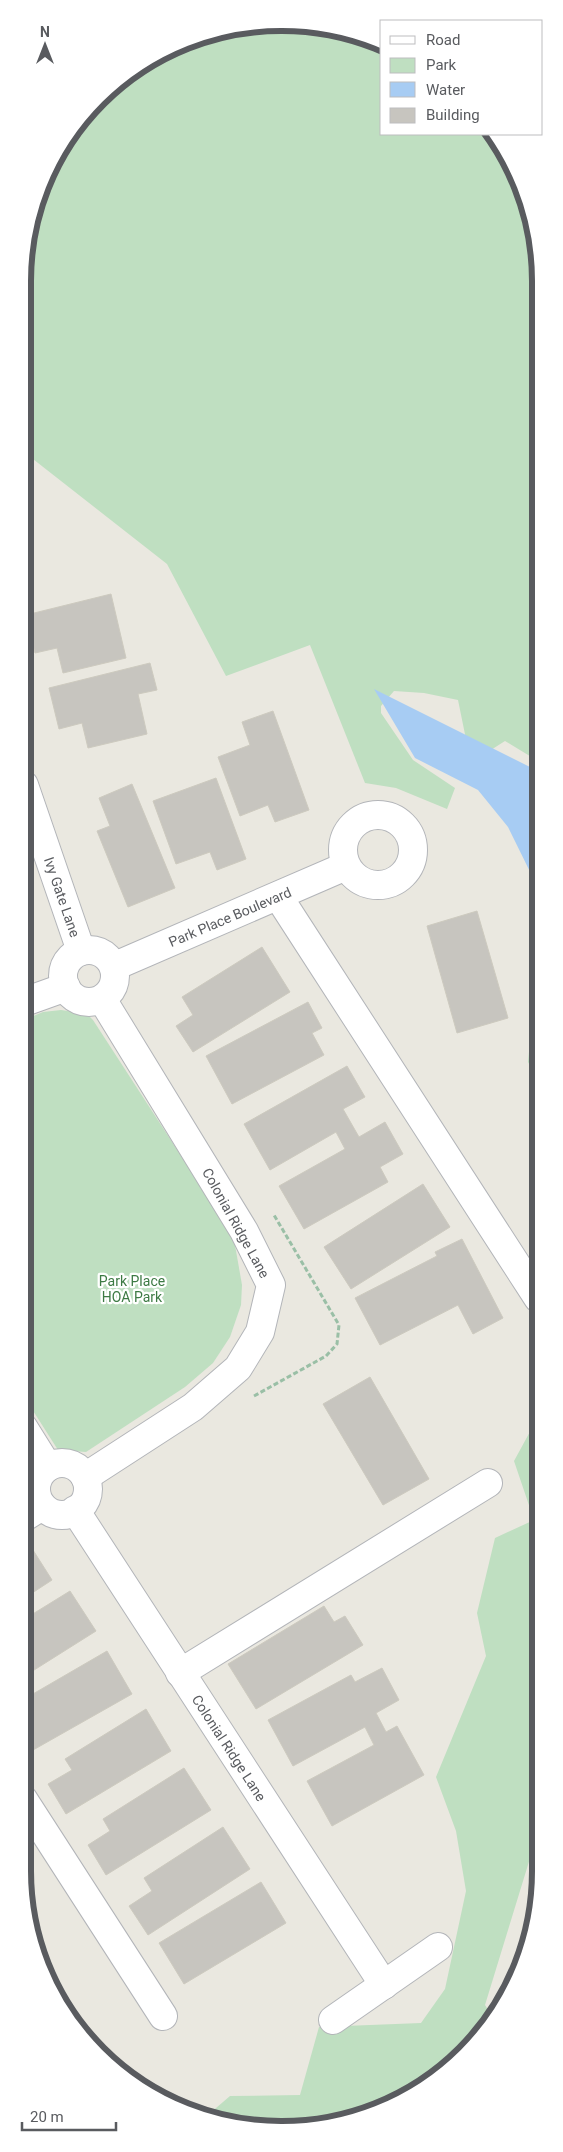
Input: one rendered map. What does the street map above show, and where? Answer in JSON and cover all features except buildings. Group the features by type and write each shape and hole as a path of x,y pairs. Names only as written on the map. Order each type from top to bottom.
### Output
{"street":[{"name":"Ivy Gate Lane","path":"31,806 81,951"},
{"name":"Park Place Boulevard","path":"113,964 122,963 346,866"},
{"path":"278,896 532,1289"},
{"path":"94,950 102,953 113,964 115,980 113,987 102,999 85,1001 77,999 66,987 64,971 66,963 71,957 81,951 94,950"},
{"path":"31,1000 66,987"},
{"name":"Colonial Ridge Lane","path":"85,1477 193,1407 238,1368 260,1332 271,1285 244,1231 102,999"},
{"path":"31,1440 48,1467"},
{"path":"61,1463 70,1464 78,1468 85,1477 88,1492 85,1500 75,1510 65,1514 32,1512 36,1482 48,1467 61,1463"},
{"path":"180,1672 488,1484"},
{"name":"Colonial Ridge Lane","path":"75,1510 384,1985"},
{"path":"31,1811 163,2016"},
{"path":"333,2020 438,1947"}],"path":[{"path":"253,1397 326,1356 337,1344 339,1326 274,1215"}],"green space":[{"path":"282,31 330,36 377,50 380,51 380,135 485,135 513,186 527,233 532,282 532,757 505,741 483,755 468,749 458,700 424,693 394,691 381,706 381,713 413,760 455,788 447,809 396,788 365,783 310,645 226,676 167,564 31,457 31,282 33,249 40,217 50,186 73,142 93,116 116,93 142,73 186,50 233,36"},
{"name":"Park Place HOA Park","path":"61,1010 87,1014 93,1020 222,1219 235,1245 242,1285 241,1305 230,1337 213,1363 185,1387 86,1452 58,1450 31,1408 31,1017 43,1012"},
{"path":"532,1022 532,1069 528,1062"},
{"path":"532,1428 532,1514 514,1461"},
{"path":"532,1521 532,1853 485,2005 489,2011 470,2036 447,2059 421,2079 377,2102 330,2116 282,2121 249,2119 213,2111 230,2096 300,2095 319,2027 421,2023 445,1989 466,1891 456,1831 436,1777 486,1656 477,1613 495,1538"}],"water":[{"path":"374,689 532,768 532,876 508,827 478,790 415,758"}]}
